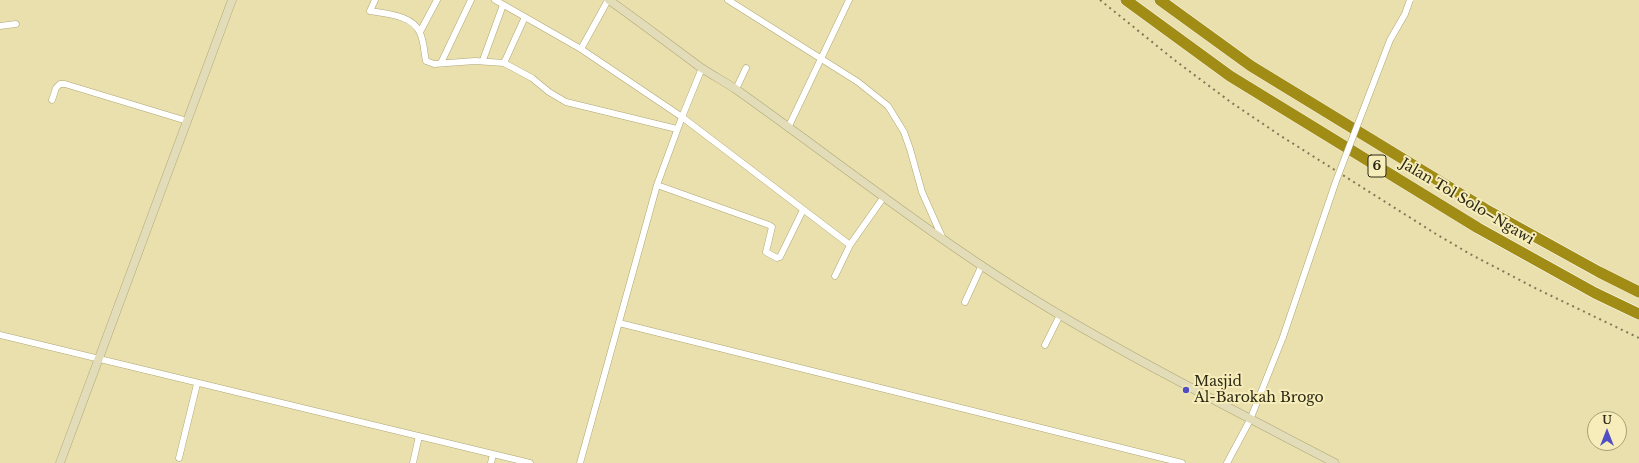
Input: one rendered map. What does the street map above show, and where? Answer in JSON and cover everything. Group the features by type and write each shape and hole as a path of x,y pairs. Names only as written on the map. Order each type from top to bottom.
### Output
{"highway":[{"name":"Jalan Tol Solo–Ngawi","path":"1126,0 1230,76 1471,224 1595,292 1639,314"},
{"name":"Jalan Tol Solo–Ngawi","path":"1160,0 1251,66 1478,205 1599,272 1639,292"}],"main road":[{"path":"60,463 232,0"},
{"path":"609,0 702,68 736,89 883,198 944,241 1060,315 1250,420 1335,463"}],"street":[{"path":"375,0 370,10 404,18 413,23 420,32 426,61 434,64 483,60 504,63 532,78 549,92 566,102 677,129"},
{"path":"420,32 437,0"},
{"path":"441,63 471,0"},
{"path":"495,0 581,49 682,116 850,245"},
{"path":"581,49 609,0"},
{"path":"728,0 858,82 888,106 904,132 922,192 944,241"},
{"path":"788,128 849,0"},
{"path":"1227,463 1250,420 1283,337 1342,166 1390,40 1405,14 1410,0"},
{"path":"483,60 503,5"},
{"path":"504,63 526,17"},
{"path":"0,26 16,24"},
{"path":"580,463 657,185 682,116 702,68"},
{"path":"736,89 746,68"},
{"path":"52,100 56,88 60,84 65,84 187,120"},
{"path":"657,185 769,225 772,227 766,252 777,258 780,257 803,210"},
{"path":"835,276 850,245 883,198"},
{"path":"965,302 982,265"},
{"path":"1045,345 1060,315"},
{"path":"619,323 1182,463"},
{"path":"0,335 98,358 197,384 530,463"},
{"path":"179,458 197,384"},
{"path":"413,463 419,436"},
{"path":"491,463 493,454"}],"railway":[{"path":"1100,0 1177,62 1232,103 1281,136 1436,234 1470,254 1537,289 1639,338"}],"place":[{"name":"Masjid Al-Barokah Brogo","path":"1186,390"}]}
